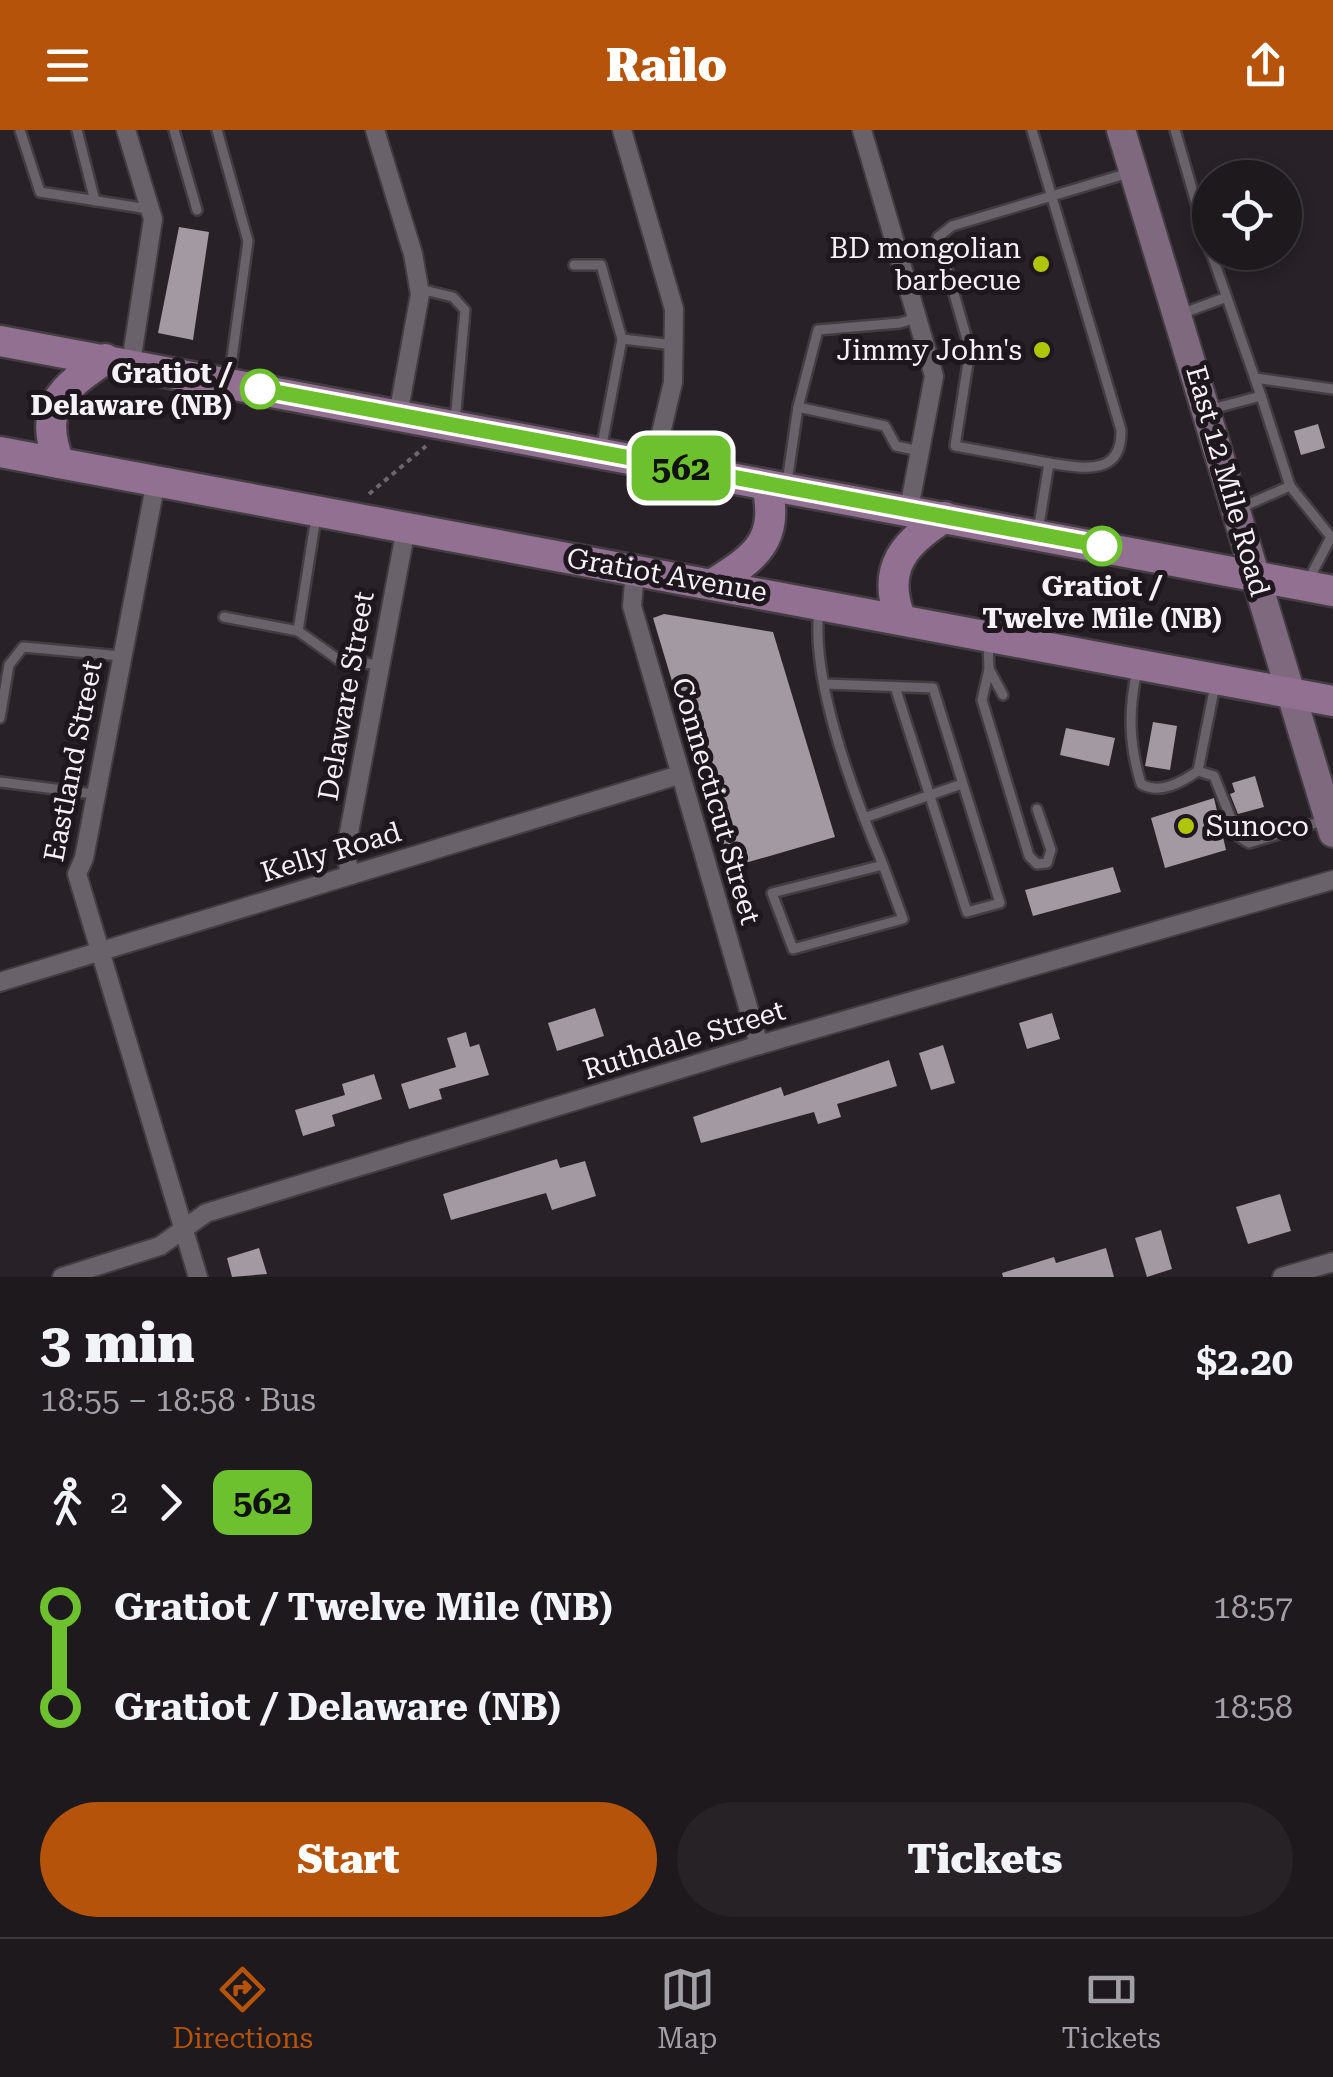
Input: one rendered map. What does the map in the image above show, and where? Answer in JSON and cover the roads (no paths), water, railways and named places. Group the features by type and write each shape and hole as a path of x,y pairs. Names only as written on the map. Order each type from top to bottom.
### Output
{"main road":[{"name":"East 12 Mile Road","path":"1122,130 1331,826"},
{"path":"0,341 398,415 443,433 600,452 1319,588"},
{"path":"59,462 51,441 51,413 72,383 118,361"},
{"name":"Gratiot Avenue","path":"0,452 820,602 1333,701"},
{"path":"712,584 742,566 768,536 777,487"},
{"path":"900,617 891,583 894,565 919,534 945,517"}],"street":[{"path":"118,361 153,233 151,210 126,130"},
{"path":"374,130 419,288 418,318 398,415"},
{"path":"622,130 670,293 676,345 654,463"},
{"path":"862,130 934,376 909,509"},
{"name":"Eastland Street","path":"156,481 84,858 77,874 198,1277"},
{"name":"Delaware Street","path":"351,875 345,854 406,528"},
{"name":"Connecticut Street","path":"635,570 632,606 759,1045"},
{"name":"Kelly Road","path":"0,982 679,775"},
{"name":"Ruthdale Street","path":"62,1277 160,1246 206,1213 759,1045 1333,880"},
{"path":"1282,1277 1333,1262"}],"lane":[{"path":"20,130 40,192 151,210"},
{"path":"77,130 95,201"},
{"path":"174,130 197,210"},
{"path":"217,130 248,241 228,382"},
{"path":"1032,130 1052,197 1121,444 1110,464 1099,468 955,446 970,350 938,237 952,226 1052,197 1134,171"},
{"path":"1175,130 1192,189"},
{"path":"574,266 601,264 622,339 600,452"},
{"path":"1215,270 1290,486 1332,538 1319,588"},
{"path":"419,288 453,297 465,310 443,433"},
{"path":"1179,315 1224,298"},
{"path":"777,487 818,330 900,323 919,317"},
{"path":"622,339 676,345"},
{"path":"1255,378 1333,389"},
{"path":"1208,410 1262,396"},
{"path":"798,407 885,426 896,446 919,451"},
{"path":"1037,534 1049,463"},
{"path":"1237,509 1290,486"},
{"path":"298,631 317,511"},
{"path":"820,602 816,652 824,684 864,818 883,865 903,918 793,949 772,893 883,865"},
{"path":"224,616 298,631 340,660 380,665"},
{"path":"988,635 989,670 982,700 1029,856 1037,864 1048,862 1051,850 1038,809"},
{"path":"0,718 9,665 24,647 121,656"},
{"path":"1138,664 1129,706 1130,745 1141,784 1149,788 1177,784 1198,770 1217,679"},
{"path":"989,670 1004,695"},
{"path":"824,684 933,688 1000,903 967,912 896,687"},
{"path":"1198,770 1214,776 1238,836 1249,843 1331,826"},
{"path":"0,782 94,794"},
{"path":"864,818 962,784"}],"place":[{"name":"BD mongolian barbecue","path":"1041,264"},
{"name":"Jimmy John's","path":"1042,350"},
{"name":"Gratiot / Delaware (NB)","path":"260,389"},
{"name":"Gratiot / Twelve Mile (NB)","path":"1102,546"},
{"name":"Sunoco","path":"1186,826"}]}
